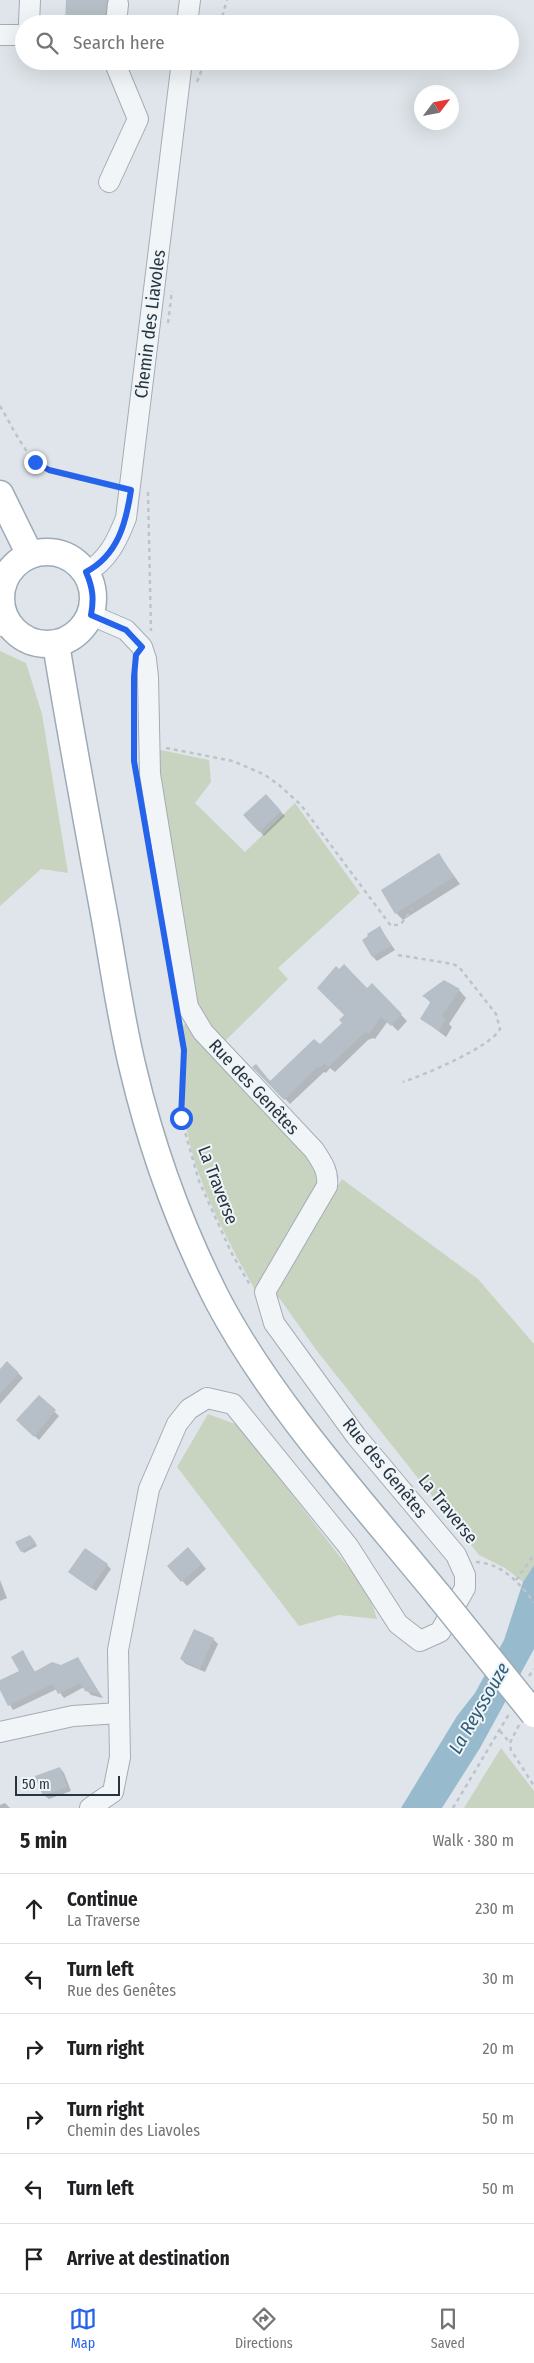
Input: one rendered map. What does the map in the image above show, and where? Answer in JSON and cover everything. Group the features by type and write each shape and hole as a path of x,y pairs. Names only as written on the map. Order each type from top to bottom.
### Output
{"main road":[{"path":"0,494 30,555"},
{"path":"46,552 61,554 75,561 86,572 92,586 94,601 91,615 83,628 71,638 56,644 42,644 28,640 4,624 2,590 7,576 17,563 30,555 46,552"},
{"path":"56,644 132,1067 151,1138 170,1195 197,1258 219,1302 247,1350 276,1391 439,1596 522,1715"}],"street":[{"path":"29,15 30,0"},
{"path":"188,15 190,0"},
{"path":"0,35 15,35"},
{"path":"109,182 138,120 118,70"},
{"name":"Chemin des Liavoles","path":"86,572 105,559 113,548 139,494 181,70"},
{"path":"91,615 126,630 142,647"},
{"name":"Rue des Genêtes","path":"90,1808 113,1792 120,1757 118,1650 149,1489 177,1424 189,1409 207,1398 233,1404 348,1546 398,1624 420,1641 440,1632 465,1588 465,1575 456,1555 356,1436 274,1323 265,1292 303,1230 327,1186 328,1178 322,1162 314,1150 203,1032 188,1007 150,774 148,677 142,647"},
{"path":"0,1732 73,1716 119,1713"}],"path":[{"path":"223,15 227,0"},
{"path":"0,406 26,449 41,466 61,474 139,494 151,629 149,640 142,647"},
{"path":"148,744 233,762 265,775 280,785 301,805 390,926 401,924 412,909"},
{"path":"398,955 453,964 458,967 496,1014 500,1029 493,1038 444,1065 403,1082"},
{"name":"La Traverse","path":"180,1023 184,1050 181,1118 199,1181 231,1252 258,1298 268,1304"},
{"path":"534,1555 516,1580 534,1602"},
{"name":"La Traverse","path":"470,1556 475,1562 489,1563 516,1580"},
{"path":"528,1678 534,1670"},
{"path":"453,1808 500,1730 522,1715"},
{"path":"510,1743 522,1715"},
{"path":"500,1730 510,1743 516,1761 534,1786"}],"green space":[{"path":"0,651 26,663 42,714 68,873 41,869 0,906"},
{"path":"161,750 209,760 211,782 195,803 245,852 295,803 360,893 278,968 288,979 226,1040 219,1043 195,1007 156,754"},
{"path":"187,1021 307,1150 321,1187 260,1288 255,1290 214,1210 190,1146 184,1100 185,1051 183,1026"},
{"path":"342,1179 478,1279 534,1344 534,1565 523,1582 505,1568 479,1555 317,1351 280,1299 273,1294 285,1269"},
{"path":"208,1414 238,1425 369,1594 377,1619 339,1615 299,1626 177,1467"},
{"path":"501,1748 534,1791 534,1808 464,1808"}],"water":[{"name":"La Reyssouze","path":"534,1565 534,1649 480,1748 442,1808 401,1808 457,1716 475,1693 504,1640 523,1582"}],"building":[{"path":"66,0 107,0 105,15 65,15"},
{"path":"266,794 281,811 259,832 243,815"},
{"path":"439,853 454,877 395,914 381,890"},
{"path":"380,926 391,946 372,957 362,940 368,936 367,934"},
{"path":"344,964 367,988 372,983 402,1014 391,1026 381,1017 369,1034 366,1032 362,1035 328,1067 324,1063 319,1068 317,1067 284,1100 252,1067 256,1064 270,1081 314,1039 320,1044 342,1023 339,1020 344,1015 317,988 336,966 339,969"},
{"path":"444,980 460,989 442,1016 446,1019 439,1031 420,1019 431,1001 422,996"},
{"path":"7,1361 19,1373 0,1394 0,1369"},
{"path":"39,1395 56,1410 34,1437 16,1420"},
{"path":"30,1535 36,1543 21,1552 15,1542"},
{"path":"188,1547 202,1564 181,1582 167,1566"},
{"path":"85,1548 108,1564 91,1588 68,1572"},
{"path":"194,1629 214,1638 200,1669 180,1659"},
{"path":"23,1650 34,1672 52,1662 61,1665 78,1657 100,1694 85,1691 80,1683 58,1694 53,1684 8,1706 0,1690 0,1680 19,1671 11,1657"},
{"path":"60,1767 67,1787 43,1796 35,1776"}],"route":[{"path":"35,462 61,474 131,490 126,518 120,536 105,559 96,567 86,572 92,586 94,601 91,615 126,630 142,647 136,655 134,677 134,761 170,960 184,1050 181,1118"}]}
